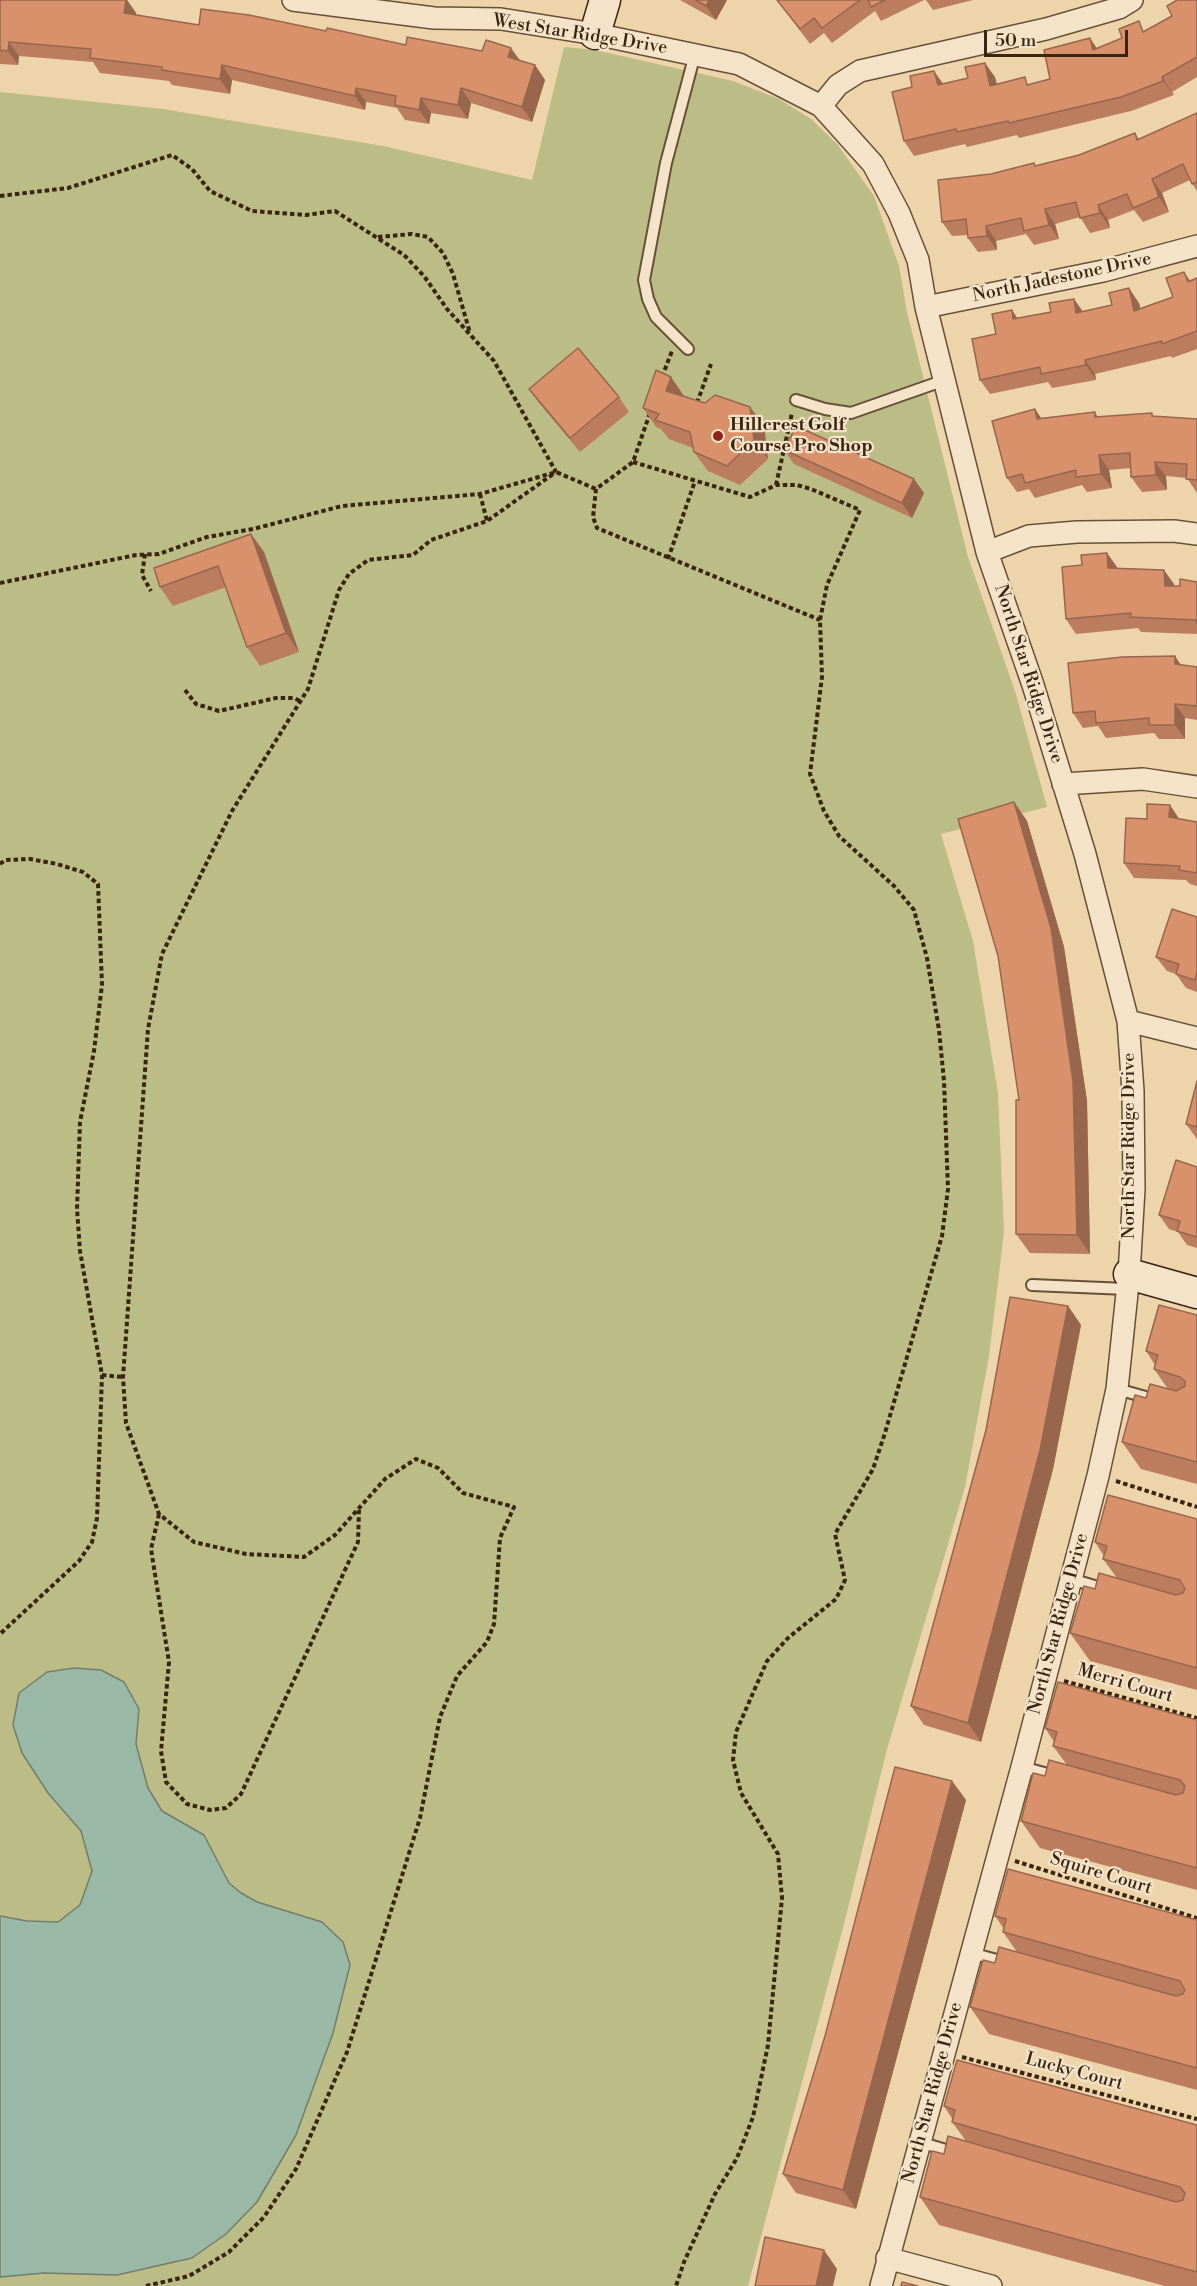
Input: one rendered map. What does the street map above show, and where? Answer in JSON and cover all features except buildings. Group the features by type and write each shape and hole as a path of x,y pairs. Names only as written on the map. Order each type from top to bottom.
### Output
{"street":[{"name":"West Star Ridge Drive","path":"293,0 345,4 434,18 501,19 595,34 739,64 820,106"},
{"path":"595,34 605,0"},
{"path":"820,106 838,85 860,70 1046,29 1119,8 1132,0"},
{"name":"North Star Ridge Drive","path":"820,106 873,164 899,213 918,260 926,307 987,552 1033,685 1085,854 1128,1021 1133,1091 1134,1189 1128,1282 1117,1389 1098,1476 1046,1676 881,2286"},
{"name":"North Jadestone Drive","path":"926,307 1103,271 1197,246"},
{"path":"987,552 1029,536 1077,532 1173,531 1197,534"},
{"path":"1063,784 1143,779 1197,787"},
{"path":"1128,1021 1197,1038"},
{"path":"1128,1282 1197,1293"},
{"path":"887,2258 991,2286"}],"lane":[{"path":"688,349 676,340 651,309 645,269 666,163 694,54"},
{"path":"796,400 825,410 851,412 945,380"},
{"path":"1032,1285 1128,1282"},
{"path":"1117,1389 1174,1405"},
{"path":"1071,1579 1117,1592"},
{"path":"1022,1767 1066,1779"},
{"path":"971,1953 1016,1966"},
{"path":"919,2142 964,2155"}],"path":[{"path":"0,196 68,188 172,154 192,169 210,191 252,211 306,215 335,211 404,255 424,276 447,309 494,361 556,472 596,489"},
{"path":"378,237 412,234 428,237 443,254 453,274 470,334"},
{"path":"659,386 676,340"},
{"path":"693,414 711,364"},
{"path":"776,485 796,400"},
{"path":"652,407 633,462 596,489 593,517 597,528 820,620"},
{"path":"633,462 750,497 776,485 812,489 860,510 827,585 820,620 822,677 810,774 824,812 839,836 894,885 914,910 927,958 939,1030 944,1081 948,1189 942,1236 885,1433 873,1468 835,1534 845,1580 836,1599 788,1638 767,1660 736,1732 733,1760 741,1793 778,1854 782,1898 768,2045 753,2117 736,2158 715,2194 684,2262 676,2286"},
{"path":"0,584 145,554 159,554 207,537 253,529 342,506 480,494 556,472"},
{"path":"146,2286 189,2276 229,2252 264,2217 296,2169 347,2052 420,1818 440,1717 457,1677 487,1642 494,1624 500,1538 514,1507 463,1493 438,1468 416,1459 385,1479 335,1534 304,1557 246,1554 194,1542 159,1514 126,1423 123,1377 148,1029 162,954 232,811 308,689 339,590 349,574 368,560 397,559 413,555 431,540 487,521 556,472"},
{"path":"668,559 695,481"},
{"path":"480,494 487,521"},
{"path":"145,554 142,575 151,591"},
{"path":"185,690 196,704 219,711 276,698 294,698 300,701"},
{"path":"0,864 5,860 30,859 57,864 83,872 98,884 102,985 80,1122 76,1209 80,1251 102,1375 97,1518 92,1542 79,1561 0,1635"},
{"path":"102,1375 123,1377"},
{"path":"1098,1476 1197,1507"},
{"path":"159,1514 151,1550 169,1662 161,1751 166,1782 187,1804 210,1810 226,1808 241,1794 358,1542 359,1510"},
{"name":"Merri Court","path":"1046,1676 1197,1718"},
{"name":"Squire Court","path":"997,1856 1197,1918"},
{"name":"Lucky Court","path":"944,2052 1197,2119"}],"green space":[{"path":"564,47 595,50 733,81 779,99 811,119 837,144 874,196 899,266 907,312 968,557 1015,691 1047,807 941,834 973,941 998,1093 1004,1232 989,1356 965,1487 887,1749 844,1924 748,2286 0,2286 0,92 163,109 383,146 532,180"}],"shaded area":[{"path":"74,1668 101,1670 124,1682 139,1709 136,1744 148,1788 162,1811 204,1835 229,1883 241,1893 257,1902 322,1922 343,1942 350,1965 333,2033 296,2135 257,2202 226,2234 192,2258 117,2275 44,2273 0,2277 0,1916 27,1921 58,1922 80,1905 92,1871 81,1831 48,1793 22,1753 13,1725 19,1693 47,1672"}],"place":[{"name":"Hillcrest Golf Course Pro Shop","path":"718,436"}]}
